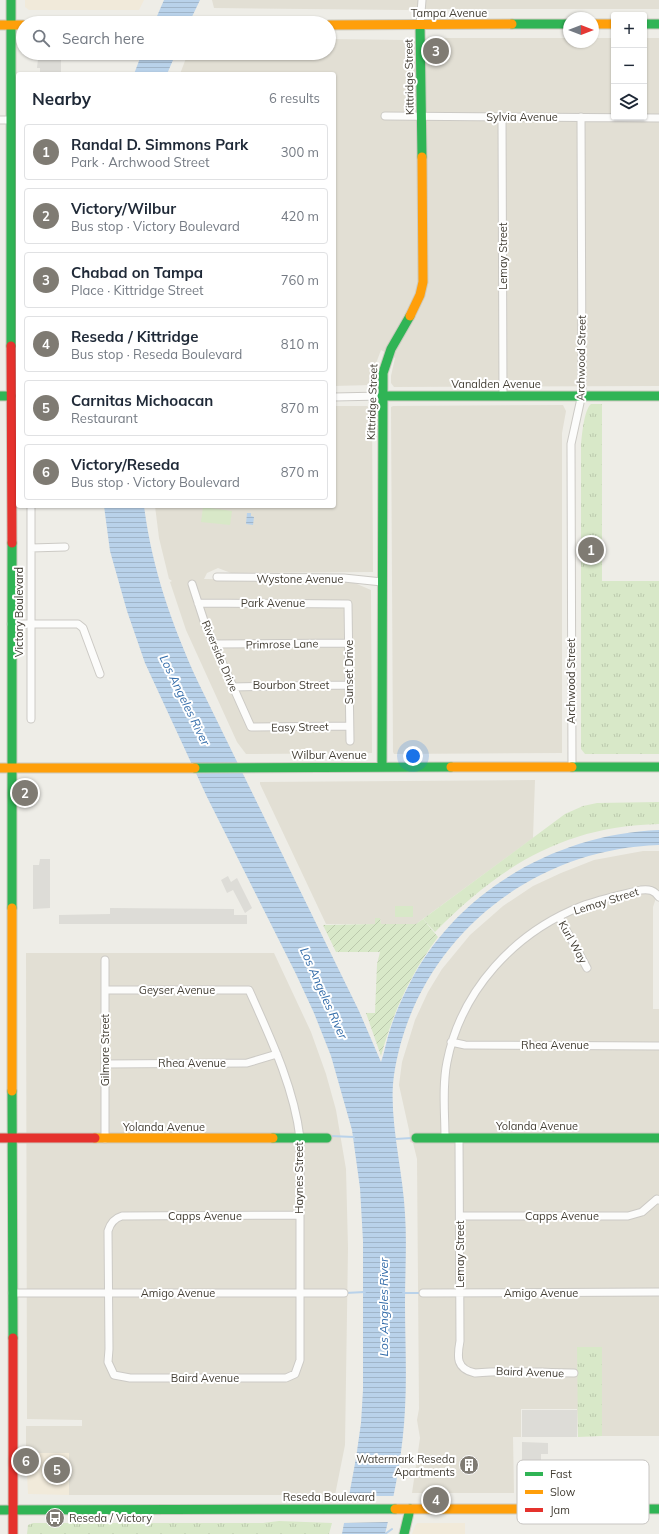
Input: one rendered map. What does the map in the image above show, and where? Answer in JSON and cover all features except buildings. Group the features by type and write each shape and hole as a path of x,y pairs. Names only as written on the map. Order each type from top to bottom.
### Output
{"main road":[{"name":"Victory Boulevard","path":"11,0 13,1534"},
{"name":"Tampa Avenue","path":"336,25 563,24"},
{"path":"599,24 611,24"},
{"path":"647,24 659,24"},
{"path":"0,25 16,25"},
{"name":"Kittridge Street","path":"382,767 383,373 386,359 415,310 423,282 422,117 419,75 420,25"},
{"path":"0,396 11,396"},
{"name":"Vanalden Avenue","path":"382,396 659,396"},
{"name":"Wilbur Avenue","path":"0,768 659,767"},
{"name":"Yolanda Avenue","path":"0,1138 328,1138"},
{"name":"Yolanda Avenue","path":"416,1138 659,1138"},
{"path":"404,1534 405,1509"},
{"name":"Reseda Boulevard","path":"0,1510 517,1509"}],"street":[{"name":"Kittridge Street","path":"420,25 422,0"},
{"name":"Sylvia Avenue","path":"385,116 659,118"},
{"name":"Lemay Street","path":"502,117 503,396"},
{"name":"Archwood Street","path":"572,767 570,444 582,396 581,117"},
{"path":"0,120 10,120"},
{"name":"Vanalden Avenue","path":"336,397 382,396"},
{"name":"Victory Boulevard","path":"31,508 31,719"},
{"path":"31,548 65,548"},
{"name":"Wystone Avenue","path":"217,577 348,578 382,582"},
{"name":"Riverside Drive","path":"192,584 214,644 251,727"},
{"name":"Park Avenue","path":"198,603 348,604"},
{"name":"Sunset Drive","path":"348,604 350,741"},
{"path":"11,624 78,624 83,628 100,674"},
{"name":"Primrose Lane","path":"214,644 349,643"},
{"name":"Bourbon Street","path":"232,687 349,685"},
{"name":"Easy Street","path":"251,727 350,726"},
{"name":"Lemay Street","path":"445,1138 445,1079 451,1042 463,1012 472,996 495,966 534,932 559,916 608,898 647,889 657,895"},
{"name":"Kurl Way","path":"559,916 587,968"},
{"name":"Gilmore Street","path":"105,960 105,1139"},
{"name":"Geyser Avenue","path":"105,990 249,990"},
{"name":"Haynes Street","path":"249,990 277,1054 294,1107 300,1138 300,1360 295,1374"},
{"name":"Rhea Avenue","path":"451,1042 465,1045 659,1046"},
{"name":"Rhea Avenue","path":"105,1064 247,1063 277,1054"},
{"name":"Lemay Street","path":"459,1138 460,1341 457,1356 459,1364 463,1368"},
{"name":"Capps Avenue","path":"460,1216 628,1216 642,1212 658,1198"},
{"name":"Capps Avenue","path":"109,1293 108,1231 114,1221 122,1216 299,1215"},
{"name":"Amigo Avenue","path":"12,1293 344,1292"},
{"name":"Amigo Avenue","path":"423,1292 659,1292"},
{"name":"Baird Avenue","path":"109,1293 108,1362 114,1375 130,1378 286,1378 295,1374"},
{"name":"Baird Avenue","path":"463,1368 475,1372 524,1371 542,1374 574,1374"}],"shaded area":[{"path":"25,0 144,0 139,10 29,10 25,7"},
{"path":"212,0 659,0 659,9 408,10 214,8"},
{"path":"432,38 563,38 563,48 599,48 599,38 611,38 611,120 647,120 647,38 659,38 659,386 394,387 391,383 391,376 395,358 381,350 375,366 372,385 336,386 336,72 181,72 185,60 336,60 336,39 407,40 410,42"},
{"path":"38,60 61,60 61,72 40,72 40,68 37,68"},
{"path":"563,405 566,411 562,433 562,753 394,754 391,407"},
{"path":"336,406 367,406 372,410 373,572 231,573 218,568 207,573 204,579 350,581 371,590 372,753 246,754 237,742 186,630 170,582 172,581 169,579 159,538 155,508 336,508"},
{"path":"535,780 533,838 416,924 381,924 380,918 375,924 326,924 260,784 260,782"},
{"path":"643,851 659,851 659,889 653,907 653,1009 659,1009 659,1436 578,1436 577,1409 521,1409 521,1437 513,1437 514,1493 412,1493 420,1438 417,1420 419,1409 417,1159 413,1143 410,1142 409,1130 399,1085 402,1062 415,1020 428,992 442,969 470,935 503,906 533,886 594,860"},
{"path":"40,859 50,859 50,908 33,909 33,865 39,865"},
{"path":"228,876 231,882 237,878 252,908 245,913 233,890 227,893 221,880"},
{"path":"110,908 234,909 234,915 247,915 247,924 59,924 59,915 110,914"},
{"path":"26,953 274,953 311,1032 326,1074 336,1110 346,1169 348,1248 345,1445 335,1495 69,1495 69,1453 26,1453 26,1426 82,1426 82,1420 27,1419"},
{"path":"522,1410 577,1410 577,1437 522,1437"},
{"path":"522,1442 548,1443 548,1454 541,1454 541,1460 522,1460"},
{"path":"26,1453 69,1453 69,1495 28,1494"},
{"path":"417,1523 465,1523 465,1534 412,1534"}],"green space":[{"path":"591,404 602,404 602,581 659,581 659,754 585,754 581,749 581,445 585,417"},
{"path":"203,508 232,511 230,525 201,522"},
{"path":"659,802 659,824 593,832 564,842 536,854 509,869 459,908 435,932 423,919 565,814 583,806 597,803"},
{"path":"395,906 413,906 413,917 395,917"},
{"path":"375,918 380,918 381,924 416,924 423,919 438,937 411,979 391,1024 381,1056 366,1013 375,1013 377,964 380,952 336,952 323,925 375,924"},
{"path":"577,1347 602,1347 602,1436 578,1437"},
{"path":"279,1521 332,1523 329,1534 27,1534 28,1525 33,1523 263,1523"}],"water":[{"path":"164,0 200,0 192,16 157,16"},
{"path":"139,60 173,60 168,72 135,72"},
{"name":"Los Angeles River","path":"104,508 144,508 152,552 164,596 189,661 359,1011 381,1062 394,1018 414,975 435,944 459,916 487,892 518,871 551,854 586,842 622,834 659,830 659,845 611,851 565,864 523,885 485,912 452,945 425,984 406,1027 394,1075 393,1108 406,1225 406,1396 400,1456 385,1534 342,1534 356,1458 361,1423 363,1390 363,1241 360,1188 352,1130 331,1056 314,1013 207,797 145,663 127,611 110,551"},
{"path":"247,513 251,513 251,516 254,517 253,525 246,524"}],"pier":[{"path":"347,1496 396,1496 390,1522 343,1523"}],"waterway":[{"path":"330,1136 354,1137"},
{"path":"395,1139 412,1138"},
{"path":"345,1293 365,1292"},
{"path":"403,1293 421,1293"},
{"path":"385,1534 392,1529"}],"traffic: fast":[{"path":"11,0 11,346"},
{"path":"512,24 563,24"},
{"path":"647,24 659,24"},
{"path":"420,25 422,157"},
{"path":"382,767 383,373 391,349 410,316"},
{"path":"0,396 11,396"},
{"path":"382,396 659,396"},
{"path":"12,543 12,908"},
{"path":"195,768 451,767"},
{"path":"572,767 659,767"},
{"path":"12,1091 13,1338"},
{"path":"273,1138 327,1138"},
{"path":"416,1138 659,1138"},
{"path":"0,1510 395,1509"},
{"path":"404,1534 410,1509"},
{"path":"649,1509 659,1509"}],"traffic: slow":[{"path":"336,25 512,24"},
{"path":"599,24 611,24"},
{"path":"0,25 16,25"},
{"path":"410,316 420,295 423,282 422,157"},
{"path":"451,767 572,767"},
{"path":"0,768 195,768"},
{"path":"12,908 12,1091"},
{"path":"95,1138 273,1138"},
{"path":"395,1509 517,1509"}],"traffic: jam":[{"path":"11,346 12,543"},
{"path":"0,1138 95,1138"},
{"path":"13,1338 13,1534"}],"place":[{"name":"Chabad on Tampa","path":"436,51"},
{"name":"Randal D. Simmons Park","path":"591,550"},
{"name":"Victory/Wilbur","path":"25,793"},
{"name":"Victory/Reseda","path":"26,1461"},
{"name":"Watermark Reseda Apartments","path":"469,1465"},
{"name":"Carnitas Michoacan","path":"57,1470"},
{"name":"Reseda / Kittridge","path":"436,1500"},
{"name":"Reseda / Victory","path":"55,1518"}]}
